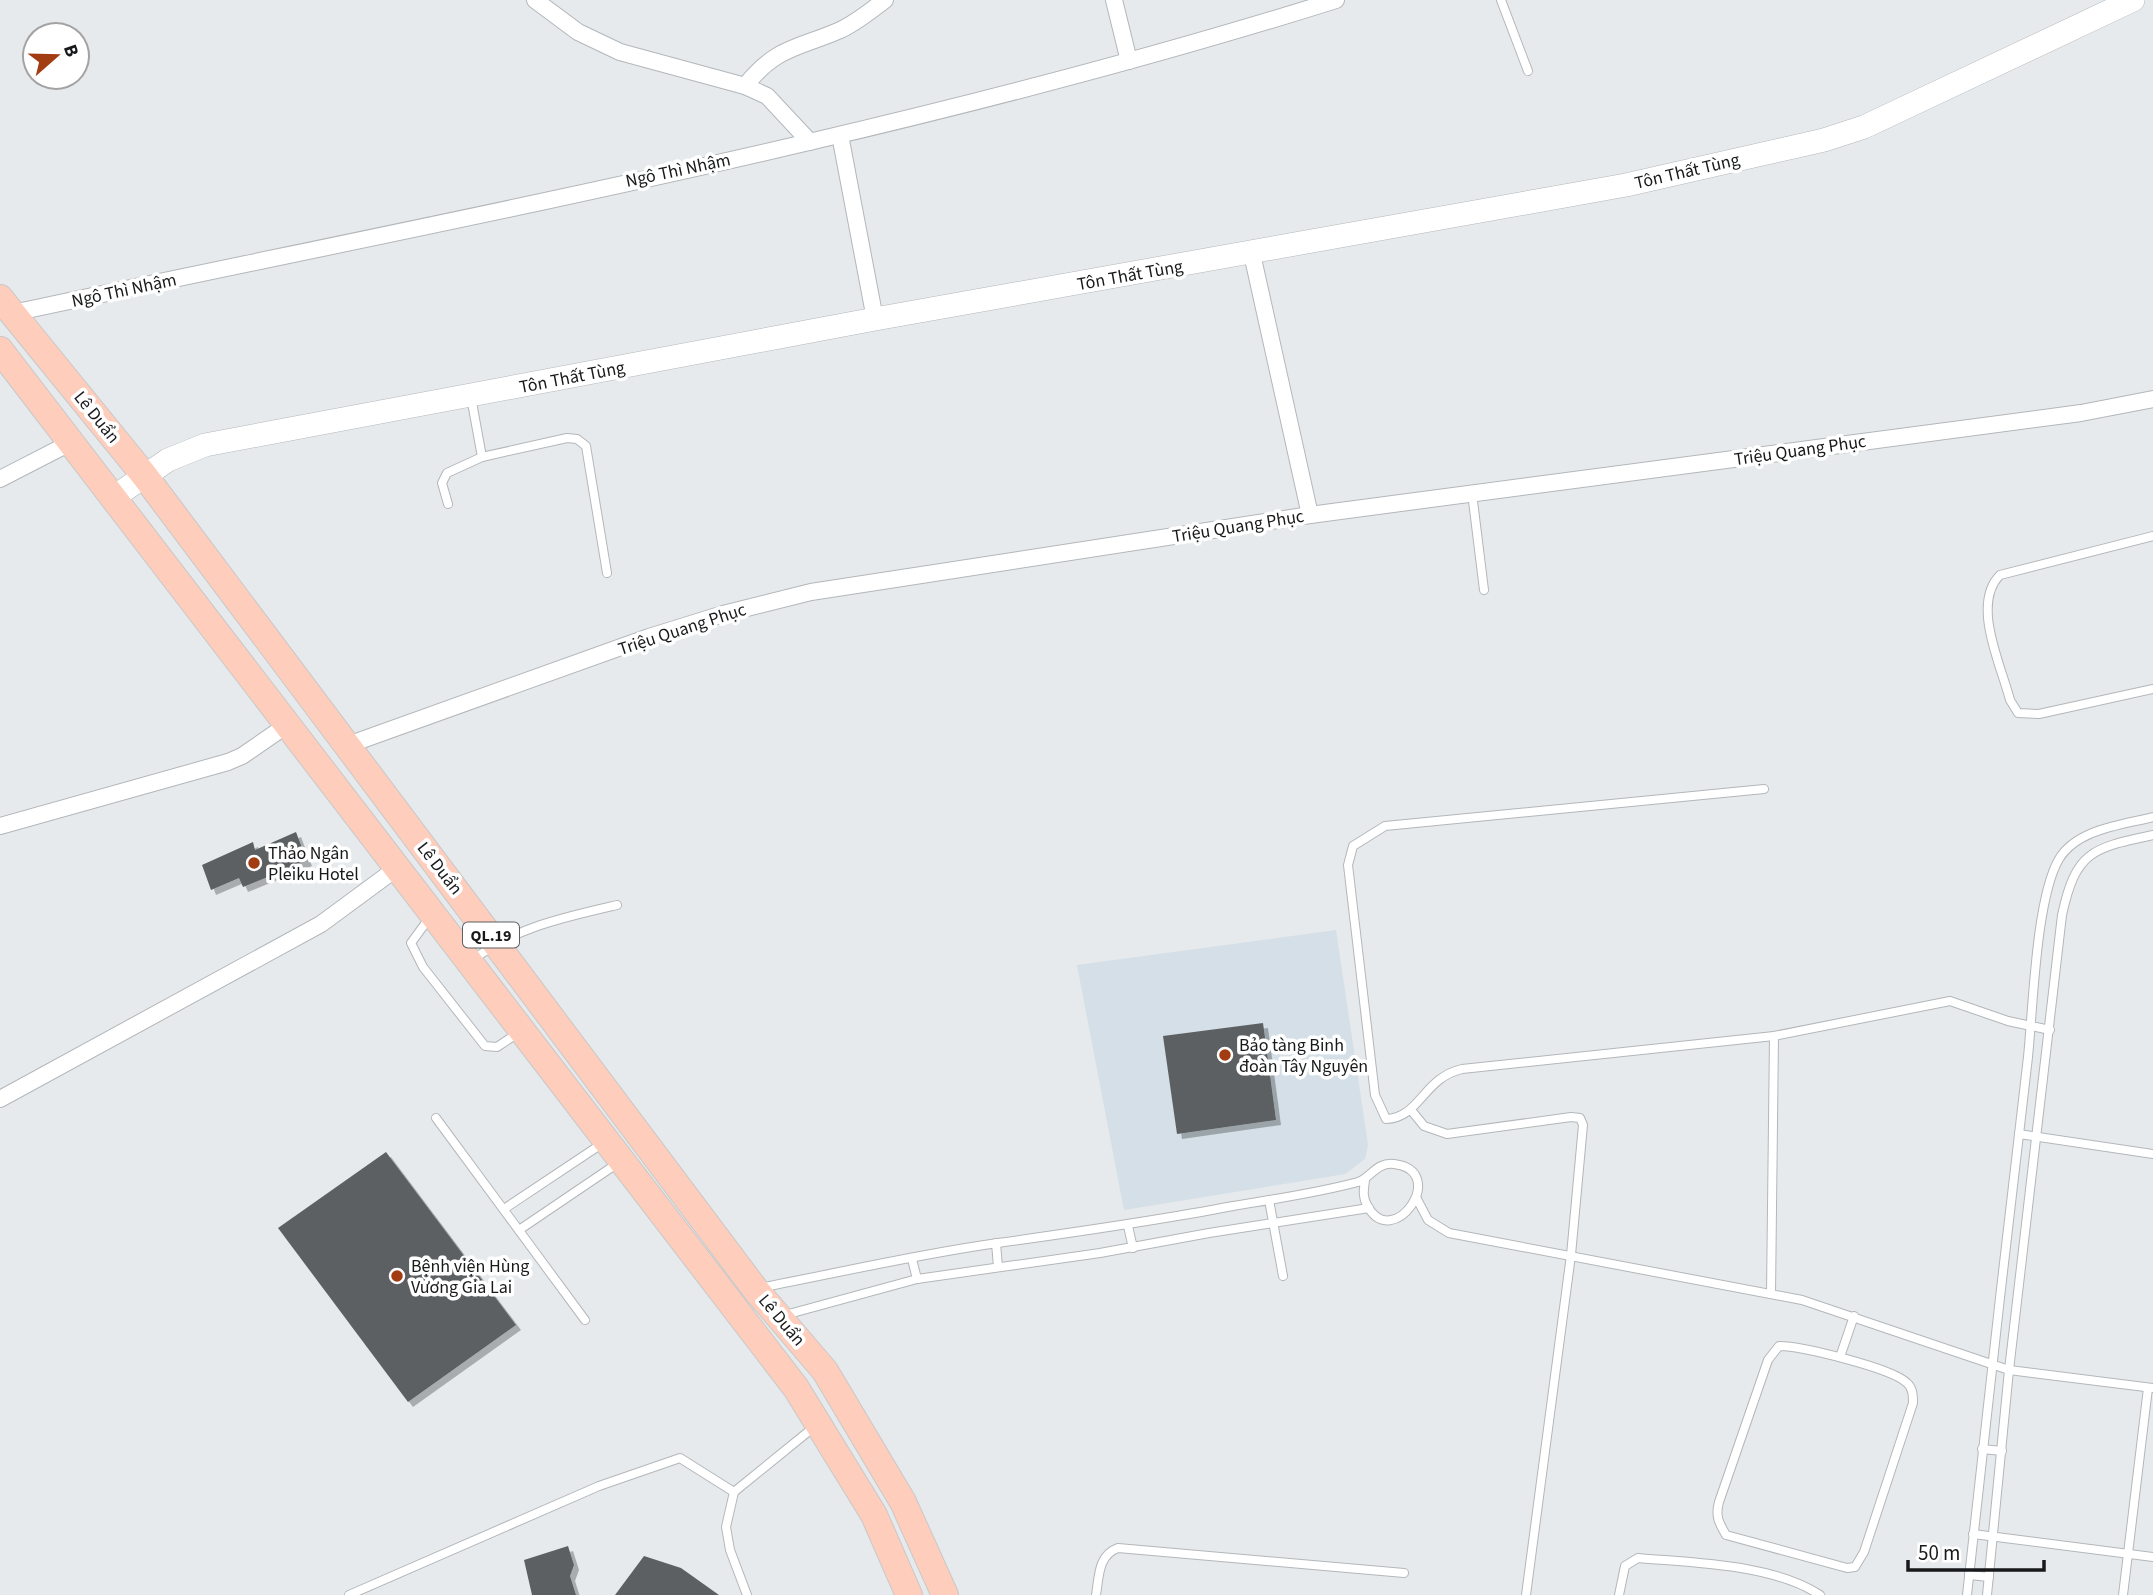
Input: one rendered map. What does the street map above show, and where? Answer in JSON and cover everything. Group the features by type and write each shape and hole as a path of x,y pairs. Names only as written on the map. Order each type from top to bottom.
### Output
{"main road":[{"name":"Lê Duẩn","path":"6,306 144,475 755,1289 825,1371 903,1502 945,1595"},
{"name":"Lê Duẩn","path":"0,350 796,1388 874,1515 909,1595"}],"street":[{"path":"535,0 578,32 620,52 745,86 767,96 810,142"},
{"path":"745,86 763,64 776,55 841,30 884,0"},
{"path":"1114,0 1129,61"},
{"name":"Ngô Thì Nhậm","path":"6,306 810,142 1129,61 1292,7 1336,0"},
{"name":"Tôn Thất Tùng","path":"114,497 144,475 187,450 205,445 875,319 1252,254 1626,185 1824,140 1864,127 2133,0"},
{"path":"840,135 875,319"},
{"path":"1252,254 1310,514"},
{"name":"Triệu Quang Phục","path":"345,746 649,637 798,595 1310,514 2081,412 2153,399"},
{"path":"0,479 70,443"},
{"path":"0,826 228,762 242,757 287,725"},
{"path":"0,1099 321,924 397,868"}],"lane":[{"path":"1502,0 1528,71"},
{"path":"471,397 482,457"},
{"path":"448,504 443,478 447,473 482,457 567,438 577,439 586,446 607,573"},
{"path":"1472,493 1484,590"},
{"path":"2153,536 2000,575 1992,583 1986,611 2010,700 2018,713 2039,714 2153,689"},
{"path":"1764,789 1385,826 1353,846 1348,865 1375,1095 1386,1119 1398,1119 1411,1110 1437,1078 1462,1069 1774,1036 1950,1000 2008,1021 2050,1030"},
{"path":"1967,1595 2049,884 2067,848 2086,835 2153,817"},
{"path":"2136,821 2142,837"},
{"path":"1987,1595 1995,1537 2009,1370 2068,886 2081,863 2100,848 2153,835"},
{"path":"469,963 497,942 542,922 617,905"},
{"path":"432,915 411,943 423,967 485,1046 497,1047 520,1031"},
{"path":"2042,932 2060,936"},
{"path":"1771,1294 1774,1036"},
{"path":"1411,1110 1424,1126 1447,1134 1580,1118 1582,1140 1571,1255 1549,1405 1526,1595"},
{"path":"436,1118 585,1320"},
{"path":"2019,1134 2153,1154"},
{"path":"504,1209 613,1151"},
{"path":"519,1230 613,1151"},
{"path":"755,1289 996,1243 1128,1226 1269,1200 1365,1180 1383,1165 1394,1164 1405,1168 1414,1176 1418,1188 1417,1199 1409,1212 1395,1219 1381,1217 1369,1209 1363,1195 1365,1180"},
{"path":"1417,1199 1428,1220 1450,1233 1818,1304 2009,1370 2150,1388 2123,1595"},
{"path":"1269,1200 1283,1276"},
{"path":"779,1317 858,1293 917,1279 1133,1248 1369,1209"},
{"path":"1128,1226 1133,1248"},
{"path":"2007,1241 2024,1244"},
{"path":"996,1243 998,1267"},
{"path":"912,1259 917,1279"},
{"path":"1840,1357 1854,1316"},
{"path":"1779,1346 1840,1357 1906,1381 1913,1393 1913,1403 1859,1562 1847,1568 1726,1535 1716,1513 1768,1360 1779,1346"},
{"path":"747,1595 730,1550 726,1527 734,1492 818,1423"},
{"path":"1982,1449 2002,1451"},
{"path":"349,1595 598,1486 680,1458 734,1492"},
{"path":"1973,1534 2153,1557"},
{"path":"1096,1595 1102,1560 1109,1551 1118,1548 1404,1573"},
{"path":"1619,1595 1625,1566 1638,1558 1773,1575 1820,1595"},
{"path":"1969,1575 1989,1577"}],"shaded area":[{"name":"Bảo tàng Binh đoàn Tây Nguyên","path":"1336,930 1368,1145 1365,1159 1345,1174 1124,1210 1077,965"}],"building":[{"name":"Thảo Ngân Pleiku Hotel","path":"296,832 307,861 243,887 239,878 211,890 202,865 253,842 255,850"},
{"path":"1263,1023 1276,1120 1177,1134 1163,1036"},
{"name":"Bệnh viện Hùng Vương Gia Lai","path":"386,1152 516,1325 408,1402 278,1228"},
{"path":"568,1546 574,1565 570,1576 576,1595 532,1595 524,1560"},
{"path":"644,1556 681,1568 719,1595 615,1595"}],"place":[{"name":"Thảo Ngân Pleiku Hotel","path":"254,863"},
{"name":"Bảo tàng Binh đoàn Tây Nguyên","path":"1225,1055"},
{"name":"Bệnh viện Hùng Vương Gia Lai","path":"397,1276"}]}
